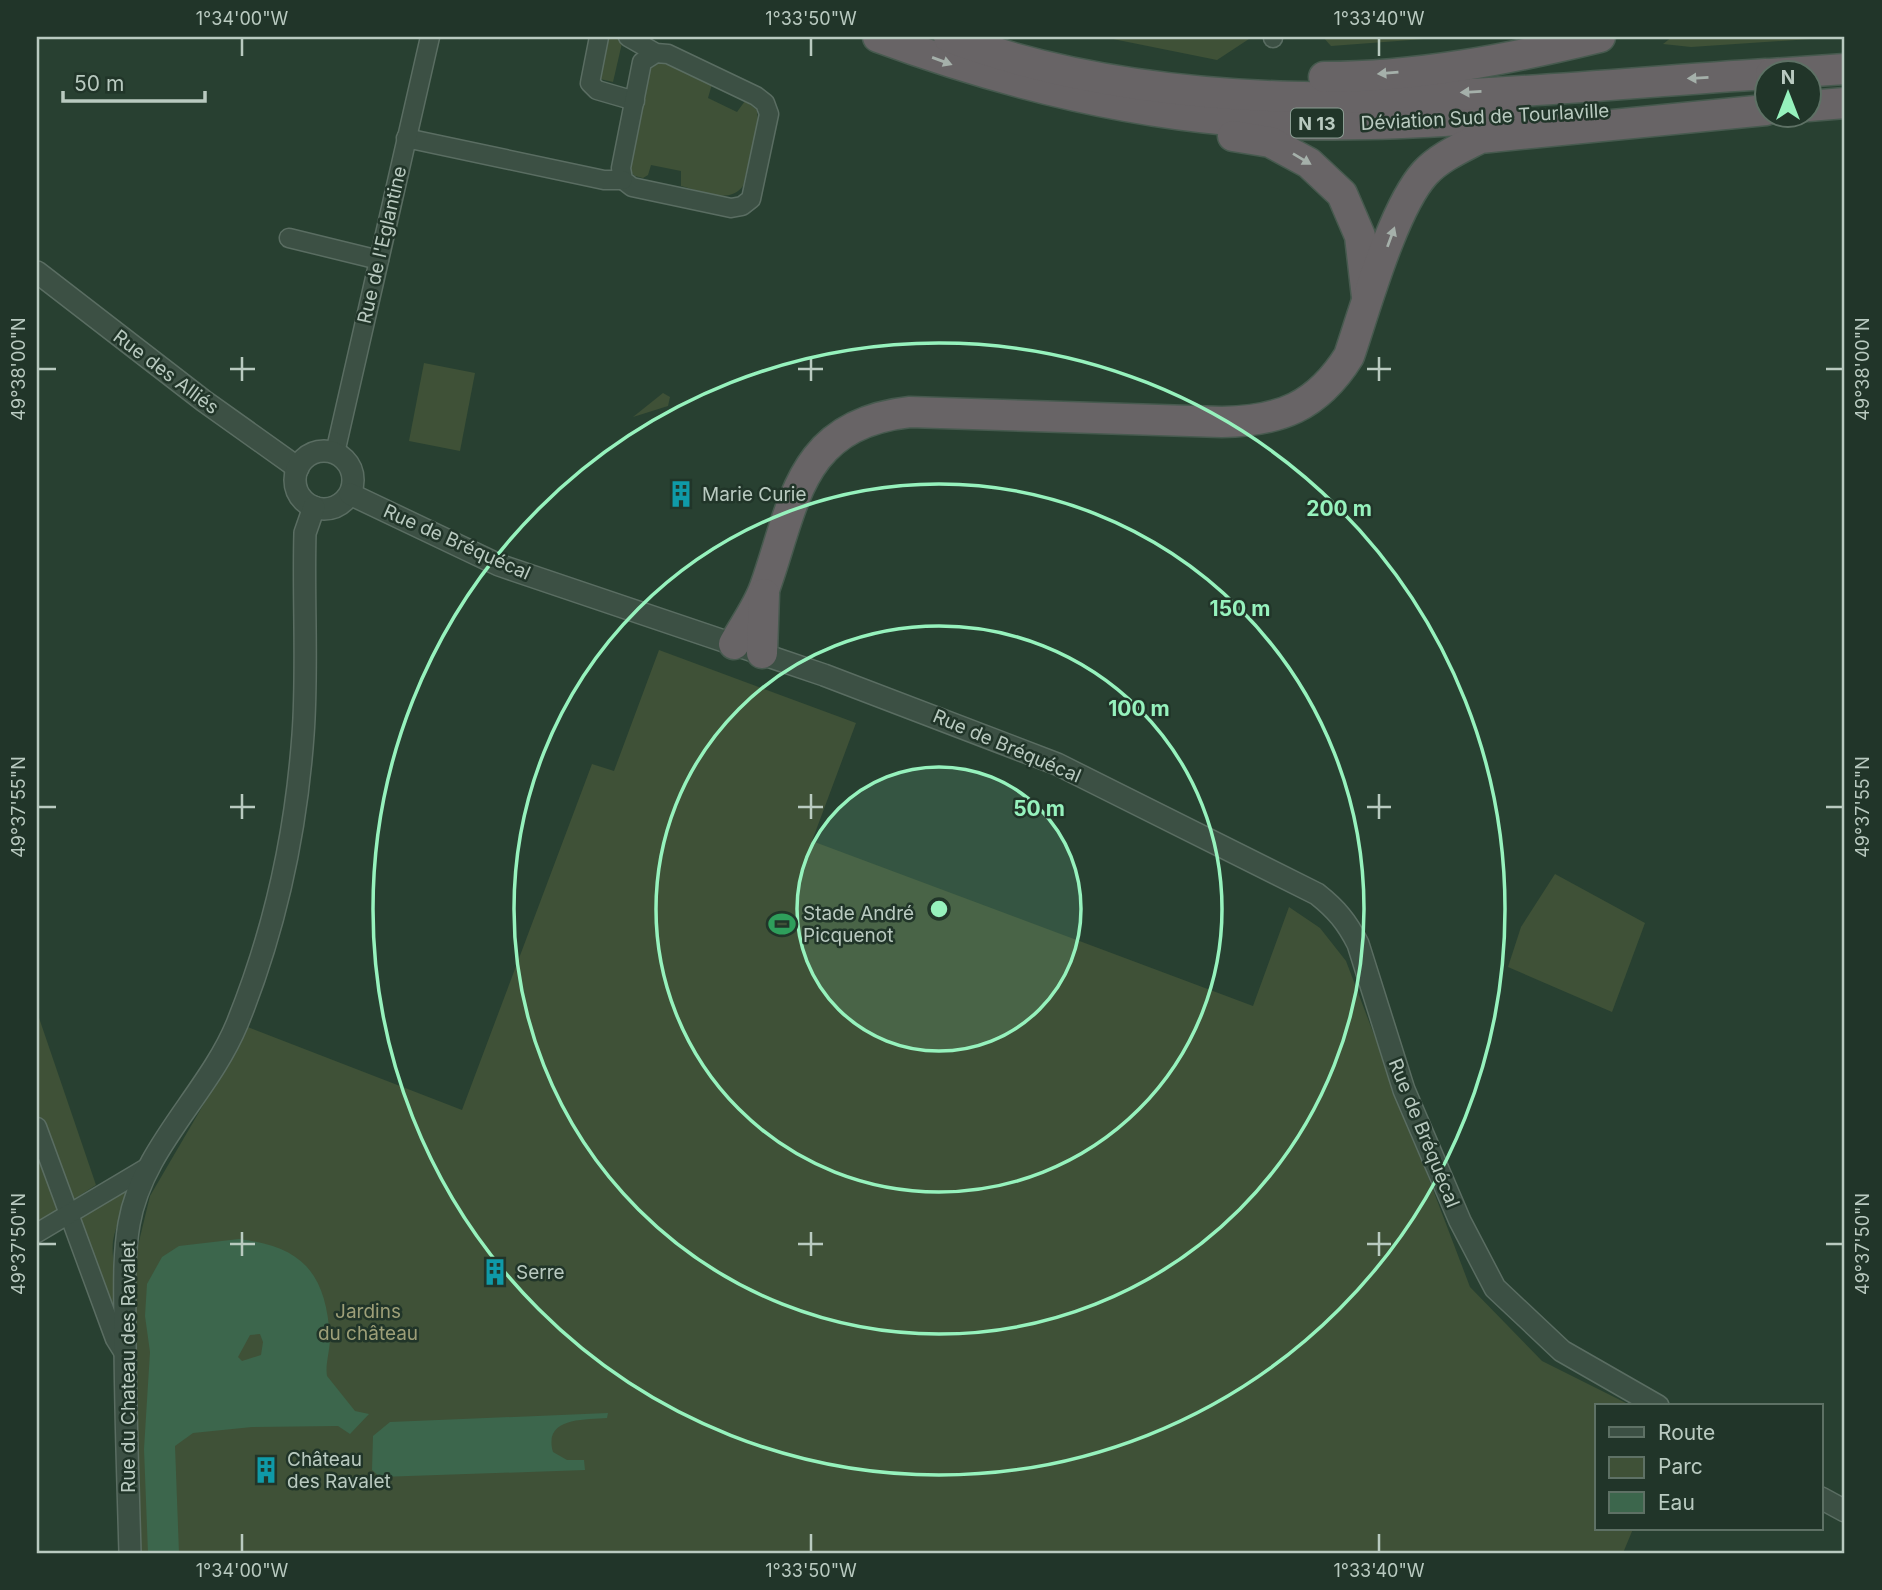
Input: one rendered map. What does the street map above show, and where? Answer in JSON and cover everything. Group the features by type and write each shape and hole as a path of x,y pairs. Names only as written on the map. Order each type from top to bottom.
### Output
{"highway":[{"name":"Déviation Sud de Tourlaville","path":"878,37 980,73 1040,90 1118,106 1230,121 1426,122 1752,103"},
{"name":"Déviation Sud de Tourlaville","path":"949,37 1017,57 1137,84 1289,97 1406,96 1752,75"},
{"path":"1017,57 1077,57 1196,75 1341,77 1431,70 1518,57 1600,37"},
{"name":"Déviation Sud de Tourlaville","path":"1822,71 1845,69"},
{"path":"1822,100 1845,100"},
{"path":"1822,104 1845,100"},
{"path":"1118,106 1214,133 1270,142 1309,163 1342,194 1360,236 1368,301"},
{"path":"734,644 764,590 793,495 804,476 831,445 867,421 910,412 1222,422 1270,418 1310,401 1337,375 1349,356 1402,209 1424,173 1445,156 1480,138 1752,111"},
{"path":"762,653 764,590"}],"street":[{"name":"Rue de l'Eglantine","path":"335,453 429,37"},
{"path":"599,37 590,83 597,90 635,101"},
{"path":"406,138 604,180 623,180 632,187 731,208 742,206 751,199 769,114 765,103 756,96 668,54 656,53 628,37"},
{"path":"623,180 621,168 642,62 656,53"},
{"path":"289,238 379,260"},
{"name":"Rue des Alliés","path":"37,272 204,401 298,468"},
{"path":"318,452 335,453 352,470 350,494 338,505 314,507 306,503 296,486 298,468 309,455 318,452"},
{"name":"Rue de Bréquécal","path":"350,494 499,565 762,653 919,709 1057,764 1317,894 1335,908 1349,925 1395,1067 1460,1221 1495,1288 1562,1351 1655,1404"},
{"name":"Rue du Chateau des Ravalet","path":"130,1553 125,1354 125,1263 129,1222 148,1167 204,1087 236,1026 265,942 291,841 303,736 304,533 314,507"},
{"path":"37,1127 114,1339 125,1354"},
{"path":"37,1233 148,1167"},
{"path":"1822,1499 1845,1511"}],"green space":[{"path":"603,37 616,37 622,43 613,82 596,78"},
{"path":"1103,37 1252,37 1217,60"},
{"path":"1323,37 1451,37 1331,46"},
{"path":"1672,37 1841,37 1691,47 1663,44"},
{"path":"658,63 666,63 712,84 708,98 737,112 745,101 757,110 758,121 743,186 737,192 723,196 681,186 681,171 651,165 648,175 643,178 628,170 649,70"},
{"path":"424,363 475,373 460,451 409,441"},
{"path":"663,393 670,397 668,406 633,417"},
{"name":"Jardins du château","path":"659,650 856,723 812,841 1253,1006 1289,907 1320,928 1346,961 1470,1287 1542,1361 1628,1404 1595,1404 1595,1530 1633,1530 1623,1553 139,1553 135,1258 150,1196 226,1066 245,1026 462,1110 592,764 614,771"},
{"path":"1555,874 1645,923 1612,1012 1508,967 1521,927"},
{"path":"37,1012 96,1185 37,1223"},
{"path":"135,1185 119,1219 113,1241 119,1302 116,1321 77,1216"}],"water":[{"path":"239,1239 280,1249 295,1257 317,1281 323,1297 330,1338 327,1376 355,1411 369,1414 350,1434 338,1426 252,1427 193,1433 175,1446 179,1553 148,1553 144,1449 150,1352 145,1316 147,1284 162,1257 179,1246","holes":["260,1334 263,1342 261,1355 242,1361 238,1357 250,1335"]},
{"path":"608,1413 607,1418 577,1420 560,1426 554,1432 553,1452 567,1460 584,1460 585,1470 380,1477 372,1470 373,1436 390,1422"}],"place":[{"name":"Marie Curie","path":"681,494"},
{"name":"Stade André Picquenot","path":"782,924"},
{"name":"Serre","path":"495,1272"},
{"name":"Château des Ravalet","path":"266,1470"}]}
